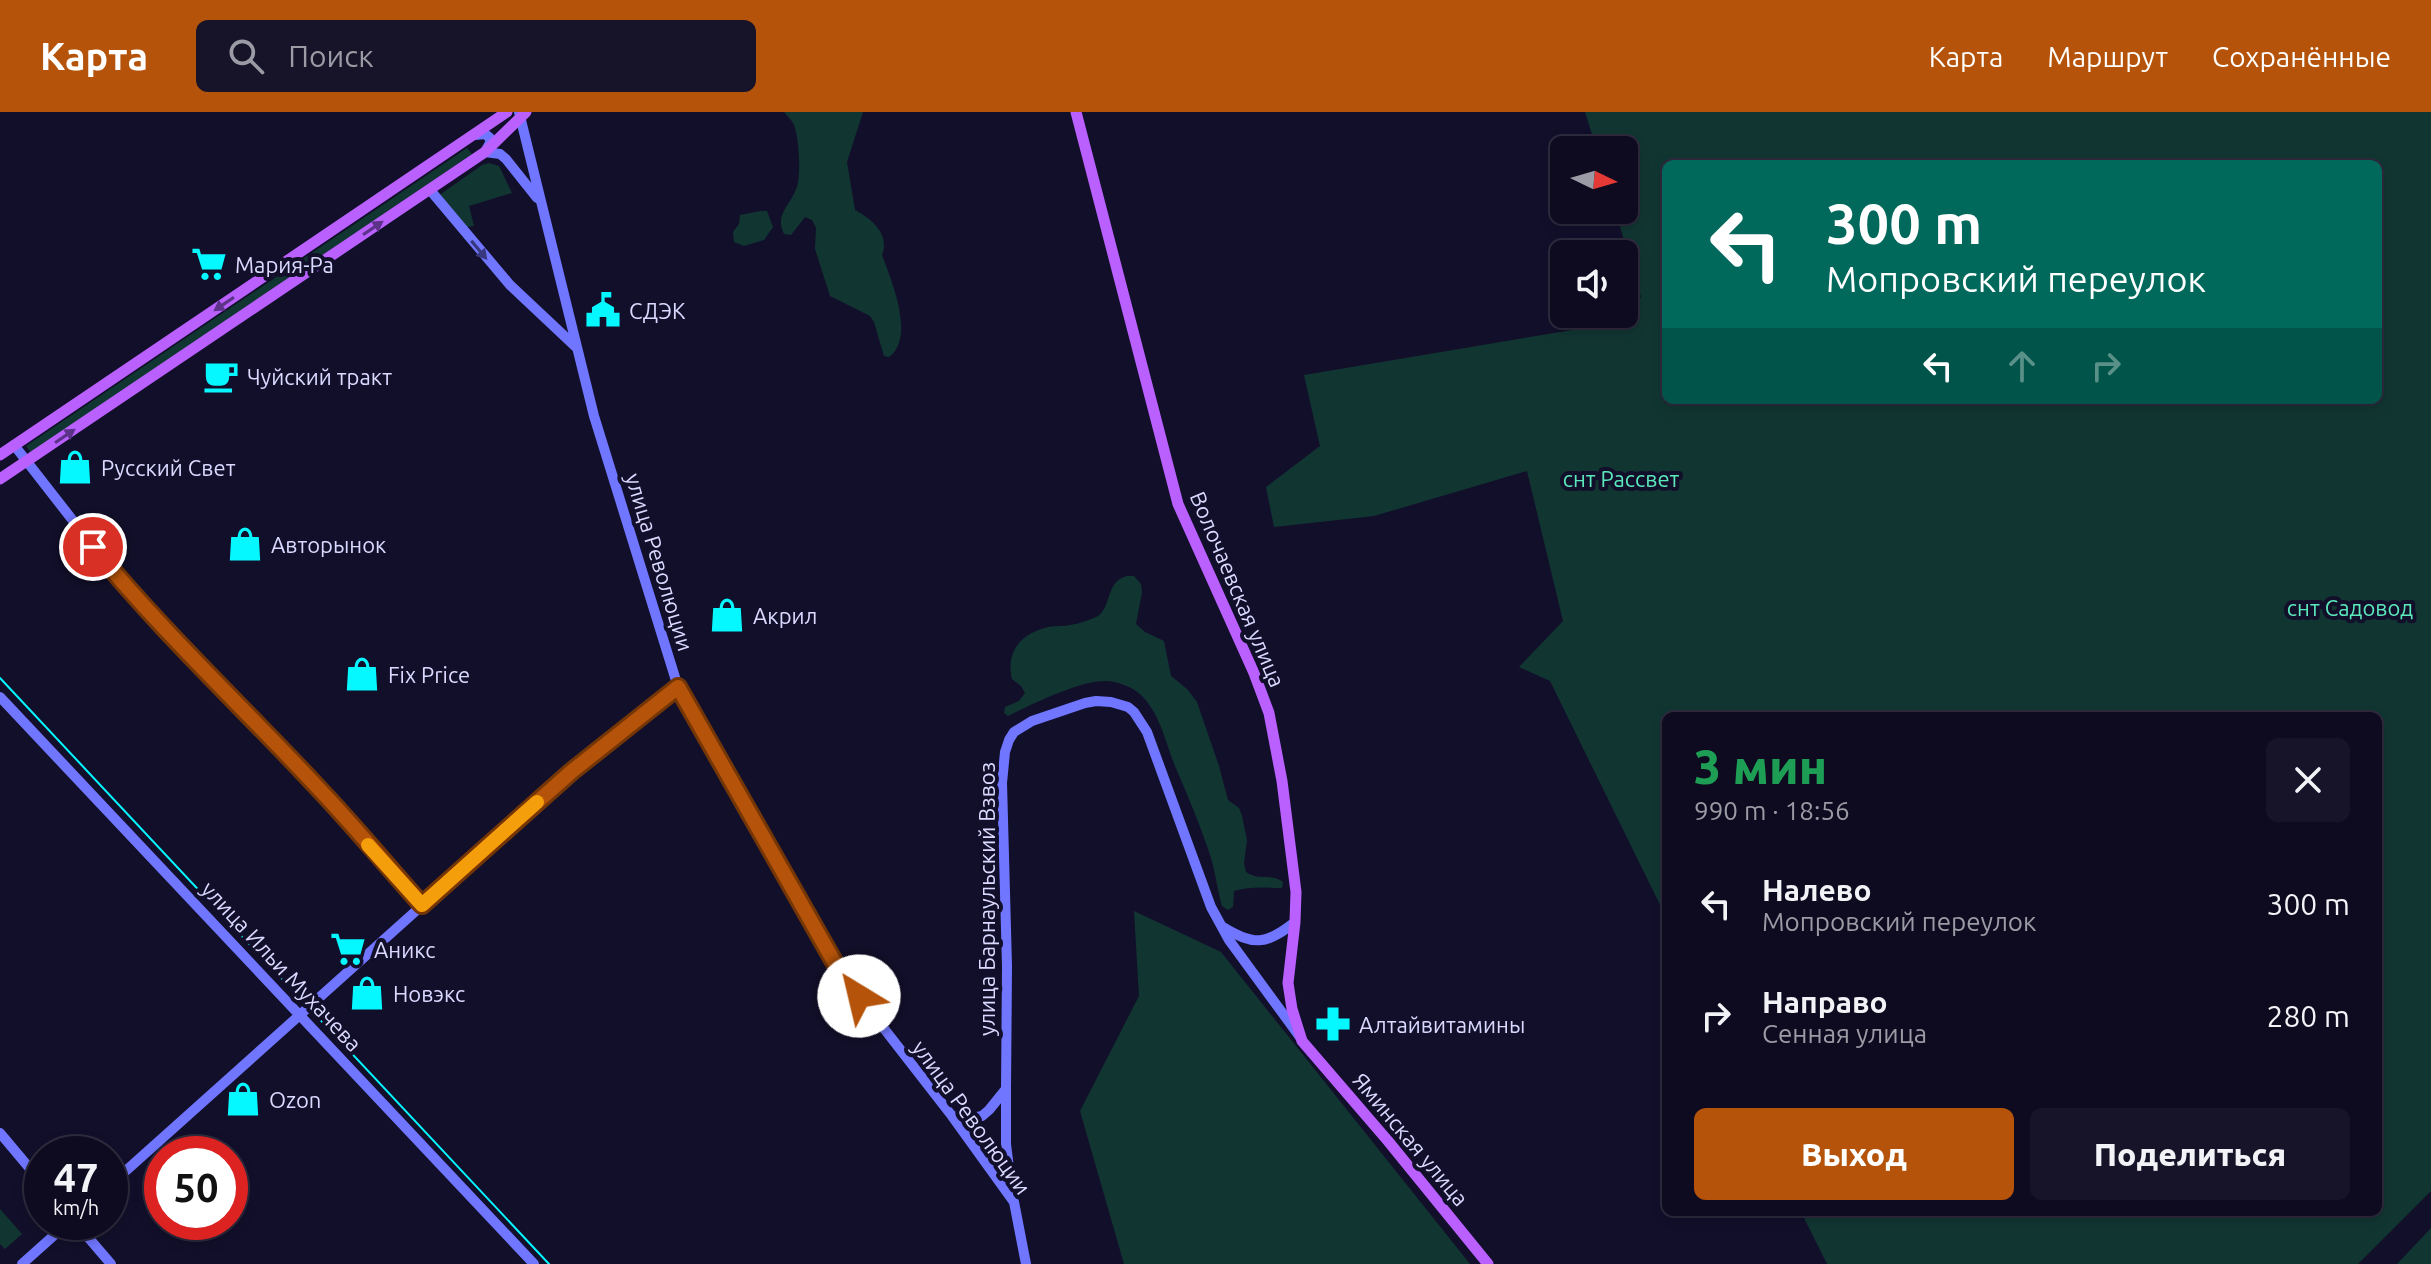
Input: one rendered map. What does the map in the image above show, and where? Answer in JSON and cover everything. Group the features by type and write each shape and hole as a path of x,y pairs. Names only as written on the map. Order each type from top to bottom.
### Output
{"main road":[{"path":"0,455 507,112"},
{"name":"Волочаевская улица","path":"1076,112 1178,504 1269,713 1282,781 1296,892 1288,983 1302,1041"},
{"path":"0,479 485,152 521,114"},
{"name":"Яминская улица","path":"1302,1041 1488,1264"}],"street":[{"name":"улица Революции","path":"521,114 594,416 678,687 840,972 952,1116 1014,1202 1026,1264"},
{"path":"475,135 485,134 490,138 485,152 500,154 506,159 541,203"},
{"path":"430,190 510,285 577,348"},
{"path":"14,445 113,572 320,790 422,905"},
{"path":"128,1169 571,772 678,687"},
{"name":"улица Ильи Мухачева","path":"0,697 534,1264"},
{"name":"улица Барнаульский Взвоз","path":"1014,1202 1006,1144 1007,966 1002,783 1005,752 1014,732 1032,721 1085,703 1111,702 1134,712 1147,732 1198,874 1221,926 1302,1041"},
{"path":"1221,926 1254,942 1279,936 1295,922"},
{"path":"952,1116 982,1116 1006,1089"},
{"path":"0,1133 24,1162"},
{"path":"22,1264 49,1240"},
{"path":"90,1240 111,1264"}],"green space":[{"path":"784,112 863,112 847,162 855,210 878,228 884,240 882,255 899,308 901,336 897,348 889,357 884,356 870,316 830,296 815,249 816,228 812,220 805,217 791,235 784,234 781,227 782,215 797,187 799,166 798,140 792,122"},
{"path":"1585,112 2431,112 2431,1191 2358,1264 1827,1264 1803,1216 2382,1216 2382,712 1662,712 1662,909 1550,681 1519,667 1563,621 1527,471 1374,516 1274,527 1266,487 1320,446 1304,375 1584,328 1638,328 1638,301 1641,297 1638,287 1638,240 1624,240 1619,224 1638,224 1638,136 1593,136"},
{"path":"467,148 472,154 31,453 26,446"},
{"path":"489,163 499,166 512,193 469,206 474,226 467,227 438,196"},
{"path":"767,211 773,227 764,240 744,246 734,242 733,232 739,224 740,215"},
{"path":"1127,576 1134,576 1141,584 1136,624 1164,641 1171,676 1197,702 1228,800 1239,808 1242,816 1247,840 1246,872 1283,882 1282,888 1234,891 1233,907 1228,910 1222,906 1209,852 1161,728 1140,694 1119,683 1096,682 1057,694 1008,716 1004,713 1005,707 1019,701 1025,693 1012,679 1011,661 1016,646 1036,631 1076,624 1100,614 1115,584"},
{"path":"1134,911 1221,952 1470,1264 1124,1264 1080,1111 1139,996"},
{"path":"0,1209 22,1234 5,1249 0,1244"},
{"path":"2431,1228 2431,1264 2397,1264"}],"tram line":[{"path":"0,678 549,1264"}],"slow traffic":[{"path":"368,845 422,905 537,802"}],"place":[{"name":"Мария-Ра","path":"209,264"},
{"name":"СДЭК","path":"603,310"},
{"name":"Чуйский тракт","path":"221,376"},
{"name":"Русский Свет","path":"75,467"},
{"name":"Авторынок","path":"245,544"},
{"name":"Акрил","path":"727,615"},
{"name":"Fix Price","path":"362,674"},
{"name":"Аникс","path":"348,949"},
{"name":"Новэкс","path":"367,993"},
{"name":"Алтайвитамины","path":"1333,1024"},
{"name":"Ozon","path":"243,1099"}],"route":[{"path":"93,547 208,675 320,790 422,905 571,772 678,687 840,972 859,996"}],"park label":[{"name":"снт Рассвет","path":"1621,478"},
{"name":"снт Садовод","path":"2350,607"}]}
